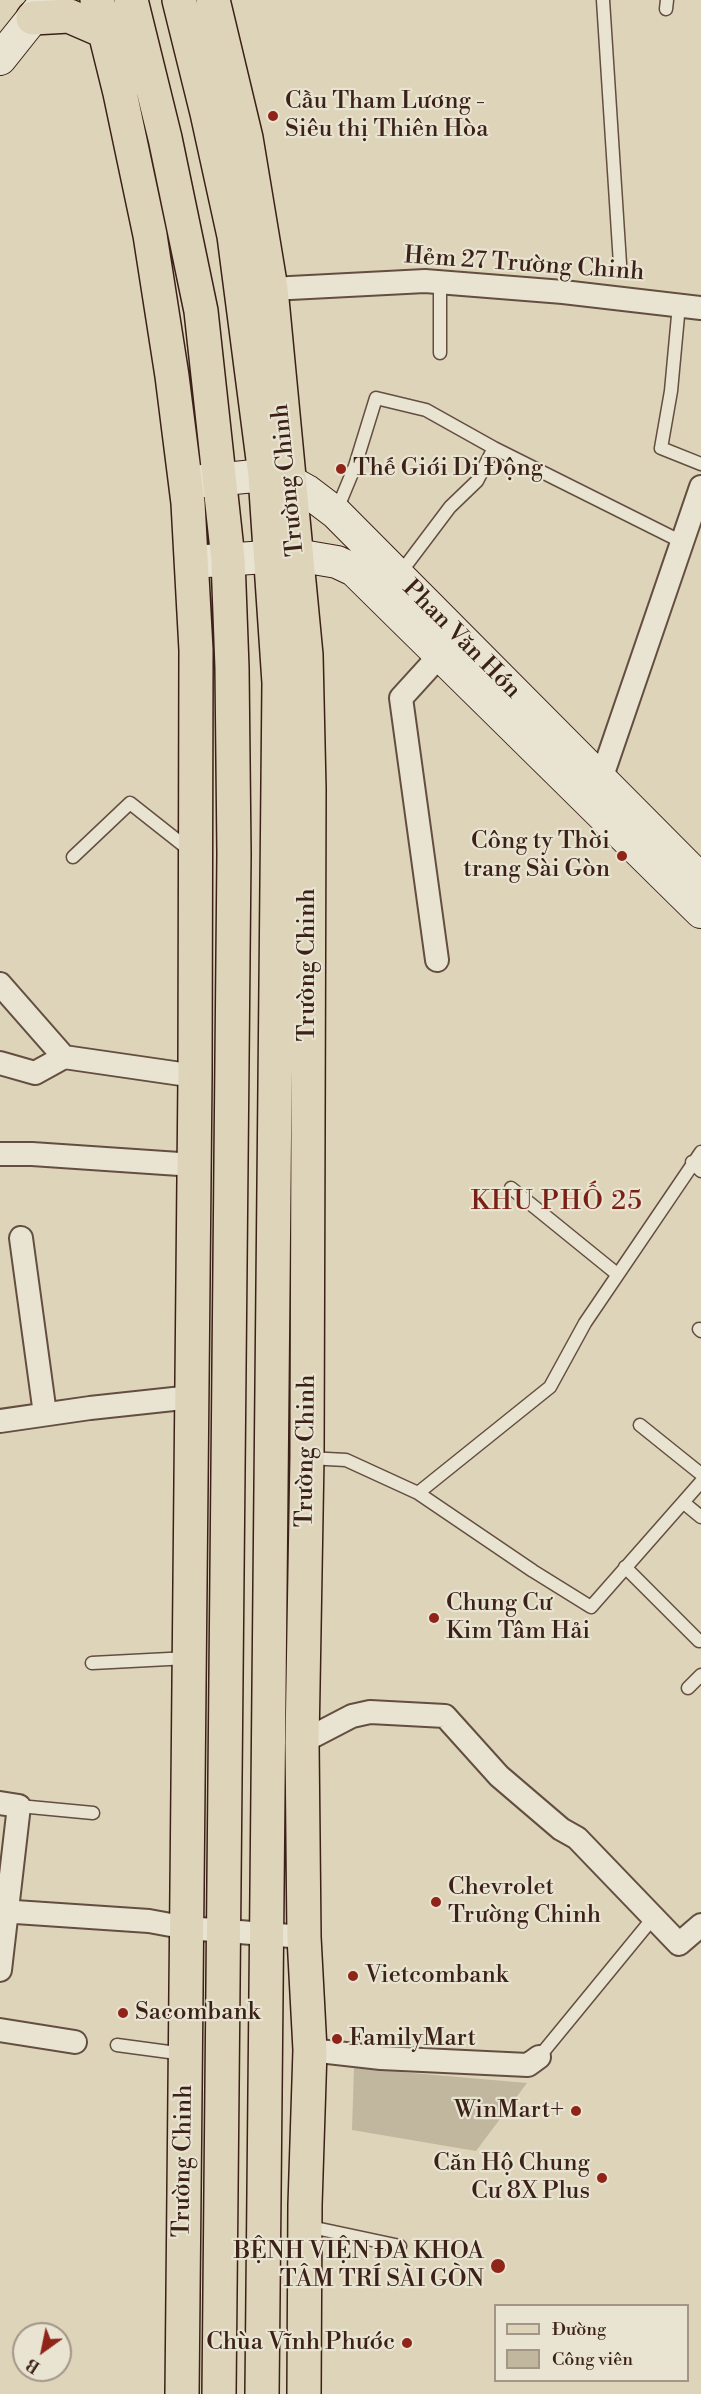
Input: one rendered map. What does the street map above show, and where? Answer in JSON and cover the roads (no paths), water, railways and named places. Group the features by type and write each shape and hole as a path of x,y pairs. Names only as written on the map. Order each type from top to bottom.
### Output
{"main road":[{"name":"Trường Chinh","path":"97,0 150,235 172,376 192,562 196,650 195,1076 182,2394"},
{"name":"Trường Chinh","path":"131,0 165,138 201,311 228,559 234,854 219,2394"},
{"name":"Trường Chinh","path":"179,0 234,236 256,290"},
{"name":"Trường Chinh","path":"213,0 246,138 256,290 284,555 306,655 309,789 307,1457 302,1742 304,1937 310,2050 305,2225 304,2394"},
{"path":"0,59 40,9 69,16 106,32"},
{"path":"185,483 221,479 277,478"},
{"name":"Phan Văn Hớn","path":"277,478 307,491 336,513 701,879"},
{"name":"Trường Chinh","path":"262,2394 279,683 284,555"},
{"name":"Phan Văn Hớn","path":"192,562 284,555 337,561 354,570 701,912"}],"street":[{"name":"Hẻm 27 Trường Chinh","path":"256,290 425,280 563,292 701,308"},
{"path":"601,779 701,488"},
{"path":"437,960 401,698 441,654"},
{"path":"0,984 64,1058"},
{"path":"0,1063 35,1073 64,1058 195,1076"},
{"path":"0,1154 32,1154 194,1166"},
{"path":"21,1238 45,1414"},
{"path":"0,1421 192,1397"},
{"path":"302,1742 352,1716 370,1712 445,1716 499,1776 561,1829 577,1838 679,1944 701,1925"},
{"path":"0,1970 10,1805"},
{"path":"4,1911 149,1921 223,1932 304,1937"},
{"path":"0,2030 75,2042"},
{"path":"310,2050 381,2058 528,2065 539,2057"}],"lane":[{"path":"603,0 620,264"},
{"path":"440,353 441,282"},
{"path":"679,305 671,391 661,448 701,464"},
{"path":"336,513 355,466 376,398 426,410 494,448 682,542"},
{"path":"398,577 450,507 477,481 494,448"},
{"path":"73,857 130,803 195,854"},
{"path":"418,1493 550,1387 585,1323 697,1167 701,1152"},
{"path":"511,1188 618,1274"},
{"path":"640,1425 701,1474"},
{"path":"307,1457 346,1460 418,1493 533,1571 591,1606 701,1482"},
{"path":"684,1503 701,1517"},
{"path":"626,1567 699,1641"},
{"path":"92,1663 190,1658"},
{"path":"688,1688 701,1675"},
{"path":"10,1805 93,1813"},
{"path":"539,2057 653,1918"},
{"path":"117,2045 186,2054"},
{"path":"305,2225 400,2246"}],"place":[{"name":"Cầu Tham Lương - Siêu thị Thiên Hòa","path":"273,116"},
{"name":"Thế Giới Di Động","path":"341,469"},
{"name":"Công ty Thời trang Sài Gòn","path":"622,856"},
{"name":"Chung Cư Kim Tâm Hải","path":"434,1618"},
{"name":"Chevrolet Trường Chinh","path":"436,1902"},
{"name":"Vietcombank","path":"353,1976"},
{"name":"Sacombank","path":"123,2013"},
{"name":"FamilyMart","path":"337,2039"},
{"name":"WinMart+","path":"576,2111"},
{"name":"Căn Hộ Chung Cư 8X Plus","path":"602,2178"},
{"name":"BỆNH VIỆN ĐA KHOA TÂM TRÍ SÀI GÒN","path":"498,2266"},
{"name":"Chùa Vĩnh Phước","path":"407,2343"}],"district":[{"name":"KHU PHỐ 25","path":"557,1203"}]}
